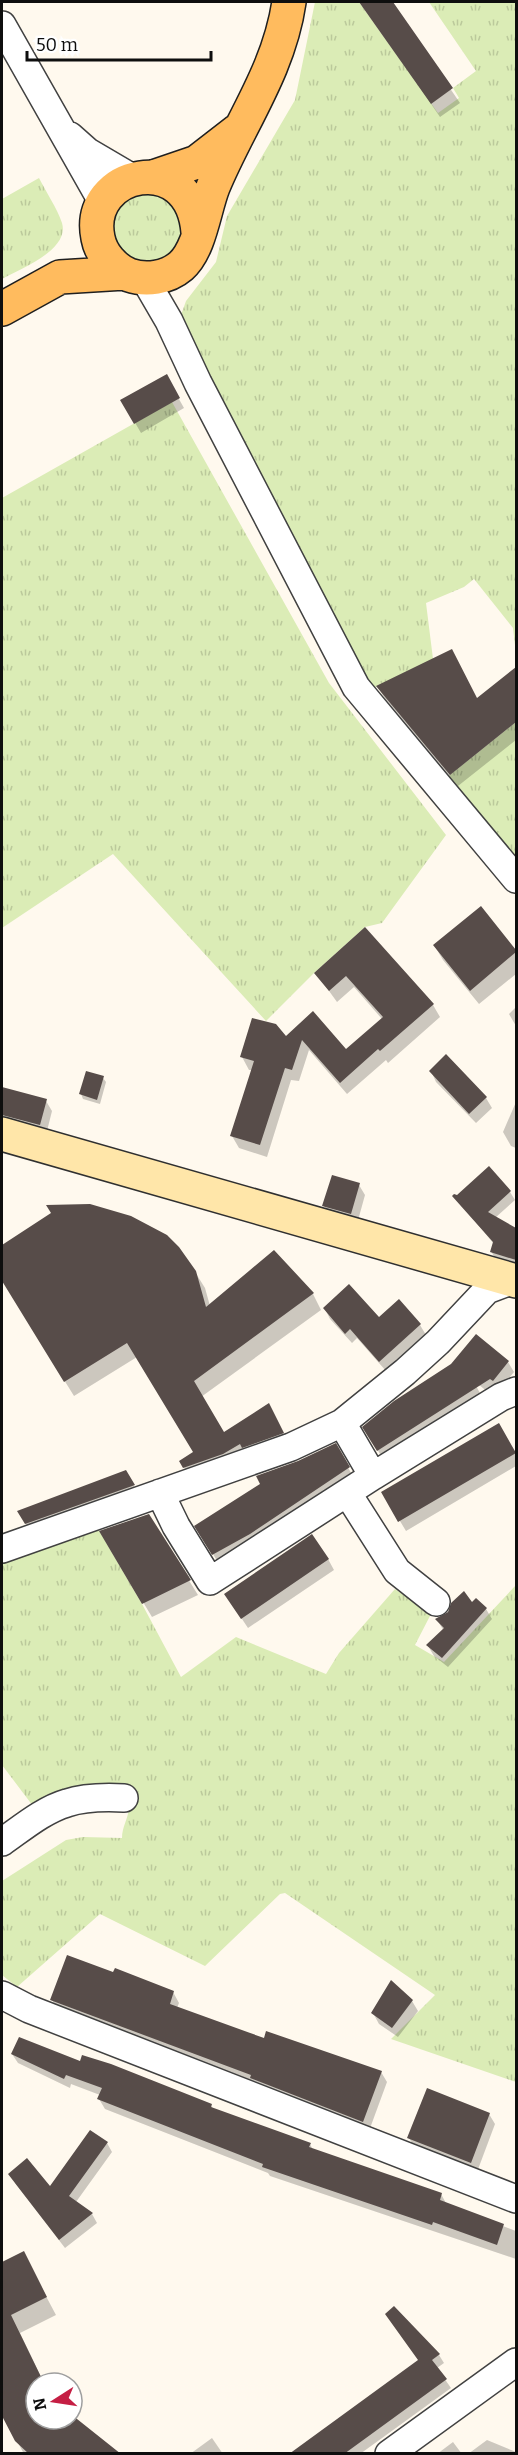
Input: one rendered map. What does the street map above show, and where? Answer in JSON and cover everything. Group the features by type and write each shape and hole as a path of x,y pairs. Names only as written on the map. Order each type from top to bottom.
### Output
{"main road":[{"path":"2,309 60,277 170,274 181,266 195,245 213,187 267,81 289,2"},
{"path":"60,277 111,192 122,184 197,162 243,126"},
{"path":"144,178 168,182 181,190 191,202 197,217 198,232"},
{"path":"100,213 98,238 103,252 112,264 134,276"},
{"path":"2,1134 516,1280"}],"street":[{"path":"2,25 58,125 100,213"},
{"path":"58,125 88,152 144,178"},
{"path":"169,321 181,266"},
{"path":"134,276 169,321 198,383 356,687 516,879"},
{"path":"2,1549 291,1447 342,1423 422,1357 487,1290 516,1280"},
{"path":"160,1493 176,1526 210,1581 373,1476 501,1397 516,1391"},
{"path":"342,1423 373,1476"},
{"path":"348,1494 397,1571 436,1602"},
{"path":"2,1842 35,1819 66,1803 101,1797 124,1798"},
{"path":"2,1995 29,2009 516,2199"},
{"path":"389,2454 516,2362"}],"green space":[{"path":"315,2 359,2 438,113 459,98 453,88 476,71 429,2 516,2 516,654 513,628 474,579 464,587 426,603 433,659 367,691 182,334 181,315 186,301 216,262 227,216 295,100"},
{"path":"39,178 62,223 59,242 42,257 2,279 2,199"},
{"path":"145,190 172,199 184,235 175,252 159,262 141,263 124,255 113,239 115,211 120,203"},
{"path":"172,402 329,683 446,835 382,923 365,927 266,1021 113,854 2,928 2,498"},
{"path":"516,722 516,870 441,782"},
{"path":"97,1527 181,1677 236,1637 326,1674 339,1653 395,1589 431,1614 415,1645 444,1662 516,1585 516,2082 391,2039 435,1995 285,1893 280,1894 205,1966 100,1914 17,1987 2,1975 2,1881 66,1840 83,1837 122,1838 129,1808 33,1806 2,1765 2,1556"}],"building":[{"path":"359,2 393,2 453,88 431,104"},
{"path":"167,374 180,398 134,424 120,400"},
{"path":"452,649 477,698 516,667 516,722 450,775 376,686"},
{"path":"481,906 516,952 470,991 433,945"},
{"path":"365,927 434,1004 340,1083 302,1040 292,1070 285,1068 260,1145 230,1136 254,1061 240,1057 252,1018 276,1024 286,1036 313,1011 346,1049 383,1017 346,976 329,991 314,973"},
{"path":"446,1054 487,1097 469,1114 429,1071"},
{"path":"86,1071 104,1076 97,1100 79,1094"},
{"path":"2,1087 47,1099 40,1125 2,1115"},
{"path":"489,1166 511,1191 488,1212 516,1228 516,1260 490,1252 493,1242 452,1196 457,1195"},
{"path":"332,1175 360,1183 351,1214 322,1206"},
{"path":"90,1204 131,1216 167,1235 179,1247 196,1271 206,1307 274,1250 314,1293 194,1381 224,1432 269,1403 284,1433 242,1448 240,1444 223,1454 183,1468 179,1461 193,1452 127,1343 64,1382 2,1281 2,1245 51,1213 46,1205"},
{"path":"349,1284 379,1317 399,1299 421,1324 379,1362 350,1329 345,1334 323,1308"},
{"path":"476,1334 509,1361 493,1381 490,1379 377,1451 362,1427 394,1401 451,1364"},
{"path":"499,1423 516,1453 398,1522 381,1492"},
{"path":"336,1443 350,1467 250,1534 212,1555 194,1526 260,1484 256,1476 298,1461"},
{"path":"126,1470 135,1485 25,1524 17,1511"},
{"path":"149,1514 191,1580 142,1604 99,1531"},
{"path":"312,1534 329,1559 241,1619 224,1594"},
{"path":"464,1591 472,1602 476,1598 487,1608 442,1658 426,1645 444,1628 435,1619 448,1612 451,1603"},
{"path":"67,1955 113,1972 115,1968 174,1991 170,2004 264,2038 266,2031 382,2071 363,2122 250,2078 251,2075 50,2000"},
{"path":"391,1980 413,2000 392,2028 371,2013"},
{"path":"19,2037 80,2061 82,2055 111,2064 212,2104 211,2107 311,2143 309,2147 442,2193 440,2200 504,2224 497,2245 262,2167 263,2164 97,2099 102,2088 66,2075 64,2079 11,2054"},
{"path":"427,2088 490,2113 471,2163 407,2138"},
{"path":"90,2130 108,2142 69,2196 93,2213 59,2240 8,2174 27,2158 50,2186"},
{"path":"24,2251 47,2297 11,2315 38,2371 24,2371 24,2431 84,2431 84,2425 121,2454 29,2454 15,2441 2,2416 2,2262"},
{"path":"394,2306 440,2354 432,2360 447,2379 344,2454 289,2454 418,2360 385,2314"}]}
